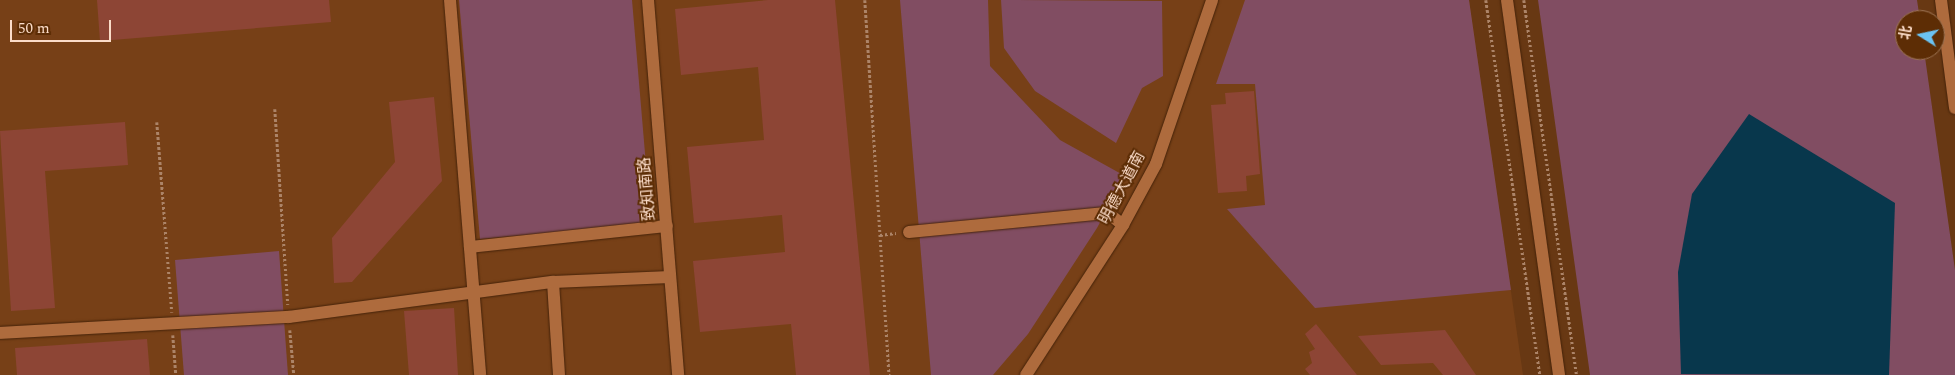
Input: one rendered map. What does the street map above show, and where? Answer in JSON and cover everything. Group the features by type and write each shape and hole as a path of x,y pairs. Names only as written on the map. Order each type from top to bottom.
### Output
{"street":[{"path":"450,0 480,375"},
{"name":"致知南路","path":"648,0 678,375"},
{"name":"明德大道南","path":"1026,375 1123,225 1156,164 1212,0"},
{"path":"1507,0 1559,375"},
{"path":"1941,0 1955,108"},
{"path":"909,232 1108,213 1123,225"},
{"path":"470,247 666,226"},
{"path":"0,333 289,316 473,295 553,282 670,277"},
{"path":"553,282 559,375"}],"path":[{"path":"865,0 889,375"},
{"path":"1486,0 1540,375"},
{"path":"1524,0 1577,375"},
{"path":"275,109 294,375"},
{"path":"157,122 176,375"},
{"path":"880,235 909,232"}],"shaded area":[{"path":"0,0 1469,0 1523,375 0,375"},
{"path":"459,0 632,0 651,224 480,239"},
{"path":"900,0 988,0 990,66 1060,140 1125,176 1097,228 1028,334 993,375 931,375"},
{"path":"1001,0 1162,1 1163,76 1142,88 1116,143 1035,91 1004,48"},
{"path":"1245,0 1469,0 1511,290 1315,308 1227,209 1265,205 1255,84 1216,84"},
{"path":"1538,0 1917,0 1918,10 1895,10 1895,60 1925,60 1955,270 1955,375 1590,375"},
{"path":"279,251 288,375 184,375 175,260"}],"water":[{"path":"1749,114 1895,203 1889,375 1681,374 1678,272 1692,194"}],"building":[{"path":"97,0 329,0 331,22 100,41"},
{"path":"768,0 835,0 870,375 796,375 791,324 700,332 693,261 785,252 782,215 694,223 687,147 764,140 758,67 681,75 675,9"},
{"path":"1254,91 1260,174 1246,176 1247,191 1218,193 1211,105 1226,104 1225,93"},
{"path":"434,97 442,181 352,282 334,283 332,238 395,162 389,102"},
{"path":"125,122 128,165 45,171 55,308 11,311 0,131"},
{"path":"454,308 458,375 409,375 404,311"},
{"path":"1316,324 1357,375 1310,375 1305,369 1312,363 1309,352 1315,349 1305,334"},
{"path":"1445,330 1476,375 1443,375 1433,363 1381,365 1358,336"},
{"path":"147,339 150,375 17,375 15,348"}]}
